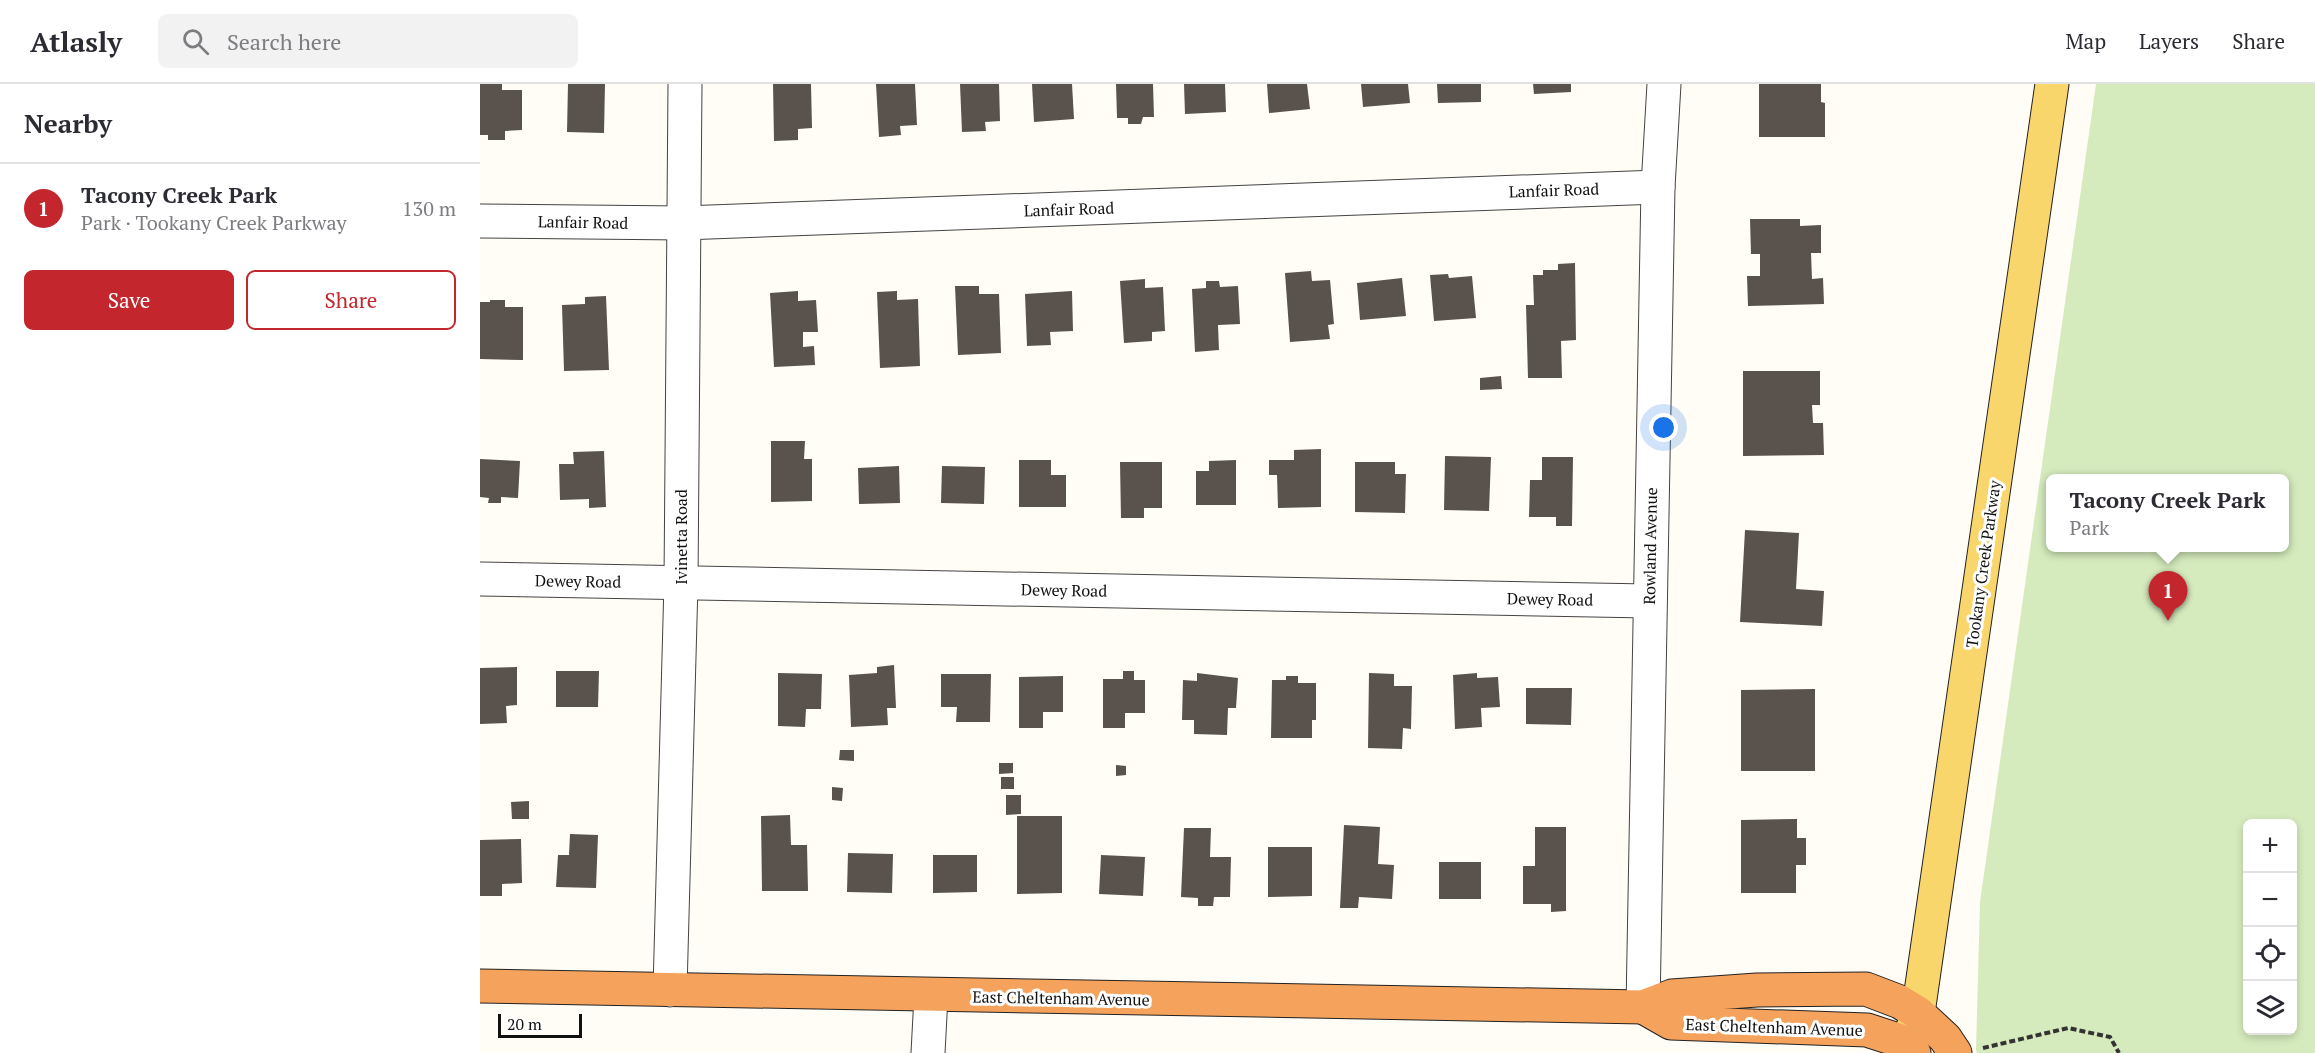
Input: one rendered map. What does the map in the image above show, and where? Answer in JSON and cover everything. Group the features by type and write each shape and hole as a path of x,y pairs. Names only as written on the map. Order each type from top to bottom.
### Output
{"highway":[{"name":"East Cheltenham Avenue","path":"480,986 1643,1008 1671,1023 1867,1030 1913,1037"},
{"path":"1913,1037 1945,1038 1965,1052"}],"main road":[{"name":"Tookany Creek Parkway","path":"1913,1037 2052,84"}],"street":[{"name":"Ivinetta Road","path":"670,990 681,583 685,84"},
{"name":"Rowland Avenue","path":"1643,1008 1648,601 1658,187 1664,84"},
{"name":"Lanfair Road","path":"480,221 683,223 1658,187"},
{"name":"Dewey Road","path":"480,579 1648,601"},
{"path":"928,1053 931,996"}],"path":[{"path":"1965,1052 2068,1028 2110,1037 2119,1053"}],"green space":[{"path":"2096,84 2315,84 2315,1053 1977,1053 1980,902"}],"building":[{"path":"480,84 502,84 502,90 522,90 522,130 505,131 505,140 488,140 488,135 480,135"},
{"path":"568,84 605,84 604,133 567,132"},
{"path":"773,84 811,84 812,128 798,129 798,140 774,141"},
{"path":"876,84 915,84 917,125 900,126 901,135 879,137"},
{"path":"960,84 999,84 1000,121 985,122 986,131 962,132"},
{"path":"1032,84 1072,84 1074,119 1034,122"},
{"path":"1116,84 1153,84 1154,117 1143,117 1141,124 1128,124 1128,118 1117,118"},
{"path":"1184,84 1225,84 1226,112 1185,114"},
{"path":"1267,84 1307,84 1310,109 1269,113"},
{"path":"1361,84 1408,84 1410,103 1363,107"},
{"path":"1437,84 1481,84 1481,102 1438,103"},
{"path":"1533,84 1571,84 1571,92 1534,94"},
{"path":"1759,84 1821,84 1821,102 1825,103 1825,137 1759,137"},
{"path":"1750,219 1800,219 1800,226 1821,225 1821,253 1811,253 1812,279 1823,278 1824,304 1748,306 1747,276 1760,276 1760,254 1751,254"},
{"path":"1575,263 1576,340 1561,341 1562,378 1528,378 1526,305 1534,305 1533,275 1543,275 1543,270 1558,270 1558,264"},
{"path":"1311,271 1312,281 1330,280 1334,324 1328,325 1330,339 1290,342 1285,273"},
{"path":"1448,274 1449,278 1472,276 1476,318 1434,321 1430,275"},
{"path":"1402,278 1406,316 1360,320 1357,283"},
{"path":"1145,279 1145,288 1163,287 1165,331 1152,332 1152,341 1124,343 1120,281"},
{"path":"1206,281 1219,281 1220,287 1238,286 1240,324 1218,325 1219,350 1195,352 1192,289 1206,288"},
{"path":"955,286 979,286 979,294 999,294 1001,353 958,355"},
{"path":"798,291 798,301 816,300 818,332 803,332 803,347 814,346 815,365 774,367 770,293"},
{"path":"897,291 897,300 918,299 920,366 880,368 877,292"},
{"path":"1072,291 1073,331 1050,332 1051,345 1027,346 1025,294"},
{"path":"606,296 609,370 564,371 562,305 585,304 585,297"},
{"path":"490,300 505,300 505,307 523,307 523,360 480,359 480,302 490,302"},
{"path":"1743,371 1820,371 1820,405 1812,405 1813,423 1823,423 1824,455 1743,456"},
{"path":"1501,376 1502,389 1480,390 1480,378"},
{"path":"771,441 805,441 804,459 812,459 812,501 771,502"},
{"path":"1321,449 1321,507 1278,508 1277,475 1269,475 1269,460 1294,460 1294,450"},
{"path":"604,451 606,507 589,508 589,499 560,500 559,464 574,464 573,452"},
{"path":"1445,456 1491,457 1489,511 1444,510"},
{"path":"1542,457 1573,457 1572,526 1556,526 1556,517 1529,517 1530,480 1542,480"},
{"path":"480,459 520,461 518,498 501,497 501,503 488,503 489,498 480,497"},
{"path":"1019,460 1051,460 1051,475 1066,475 1066,507 1019,507"},
{"path":"1236,460 1236,505 1196,505 1196,471 1209,471 1209,461"},
{"path":"1120,462 1162,462 1162,508 1144,508 1144,518 1121,518"},
{"path":"1355,462 1395,462 1395,474 1406,474 1405,513 1355,512"},
{"path":"899,466 900,503 859,504 858,468"},
{"path":"942,466 985,467 984,504 941,503"},
{"path":"1745,530 1799,533 1796,589 1824,591 1822,626 1740,622"},
{"path":"894,665 896,708 887,708 888,725 851,727 849,675 877,673 877,667"},
{"path":"517,667 517,705 506,706 507,723 480,724 480,668"},
{"path":"556,671 599,671 598,707 556,707"},
{"path":"1123,671 1134,671 1134,680 1145,680 1145,713 1125,713 1125,728 1103,728 1103,679 1123,679"},
{"path":"778,673 822,674 821,709 806,709 805,727 778,726"},
{"path":"1197,673 1238,678 1236,708 1228,708 1227,735 1194,734 1194,720 1182,720 1183,680 1197,681"},
{"path":"1369,673 1394,674 1394,686 1412,686 1411,729 1403,728 1402,749 1368,748"},
{"path":"1477,673 1477,678 1498,677 1500,707 1481,708 1482,727 1455,729 1453,675"},
{"path":"941,674 991,674 990,722 956,722 957,707 941,707"},
{"path":"1063,676 1063,712 1043,712 1043,728 1019,728 1019,677"},
{"path":"1286,676 1298,676 1298,683 1316,683 1316,720 1312,720 1312,738 1271,738 1272,680 1286,680"},
{"path":"1526,688 1572,688 1571,725 1526,724"},
{"path":"1815,689 1815,771 1741,771 1741,690"},
{"path":"840,750 854,750 854,761 839,760"},
{"path":"999,763 1013,763 1013,773 999,774"},
{"path":"1116,765 1126,766 1126,775 1116,776"},
{"path":"1001,777 1014,777 1014,789 1001,789"},
{"path":"832,787 843,788 842,801 832,800"},
{"path":"1006,795 1021,795 1021,814 1006,815"},
{"path":"529,801 529,819 512,819 511,802"},
{"path":"790,815 791,845 807,845 808,891 762,891 761,816"},
{"path":"1017,816 1062,816 1062,893 1017,894"},
{"path":"1797,819 1797,838 1806,838 1806,865 1796,865 1796,893 1741,893 1741,820"},
{"path":"1344,825 1380,827 1378,864 1394,865 1392,899 1359,897 1358,908 1340,908"},
{"path":"1535,827 1566,827 1566,911 1551,912 1551,904 1523,904 1523,866 1535,866"},
{"path":"1184,828 1211,828 1210,857 1231,857 1230,897 1214,897 1213,906 1198,906 1198,898 1181,897"},
{"path":"570,834 598,835 596,888 556,887 558,855 569,855"},
{"path":"521,839 522,883 502,884 502,896 480,896 480,840"},
{"path":"1268,847 1312,847 1312,896 1268,897"},
{"path":"848,853 893,854 892,893 847,892"},
{"path":"933,855 977,855 977,892 933,893"},
{"path":"1101,855 1145,857 1143,896 1099,894"},
{"path":"1439,862 1481,862 1481,899 1439,899"}],"place":[{"name":"Tacony Creek Park","path":"2168,621"}]}
